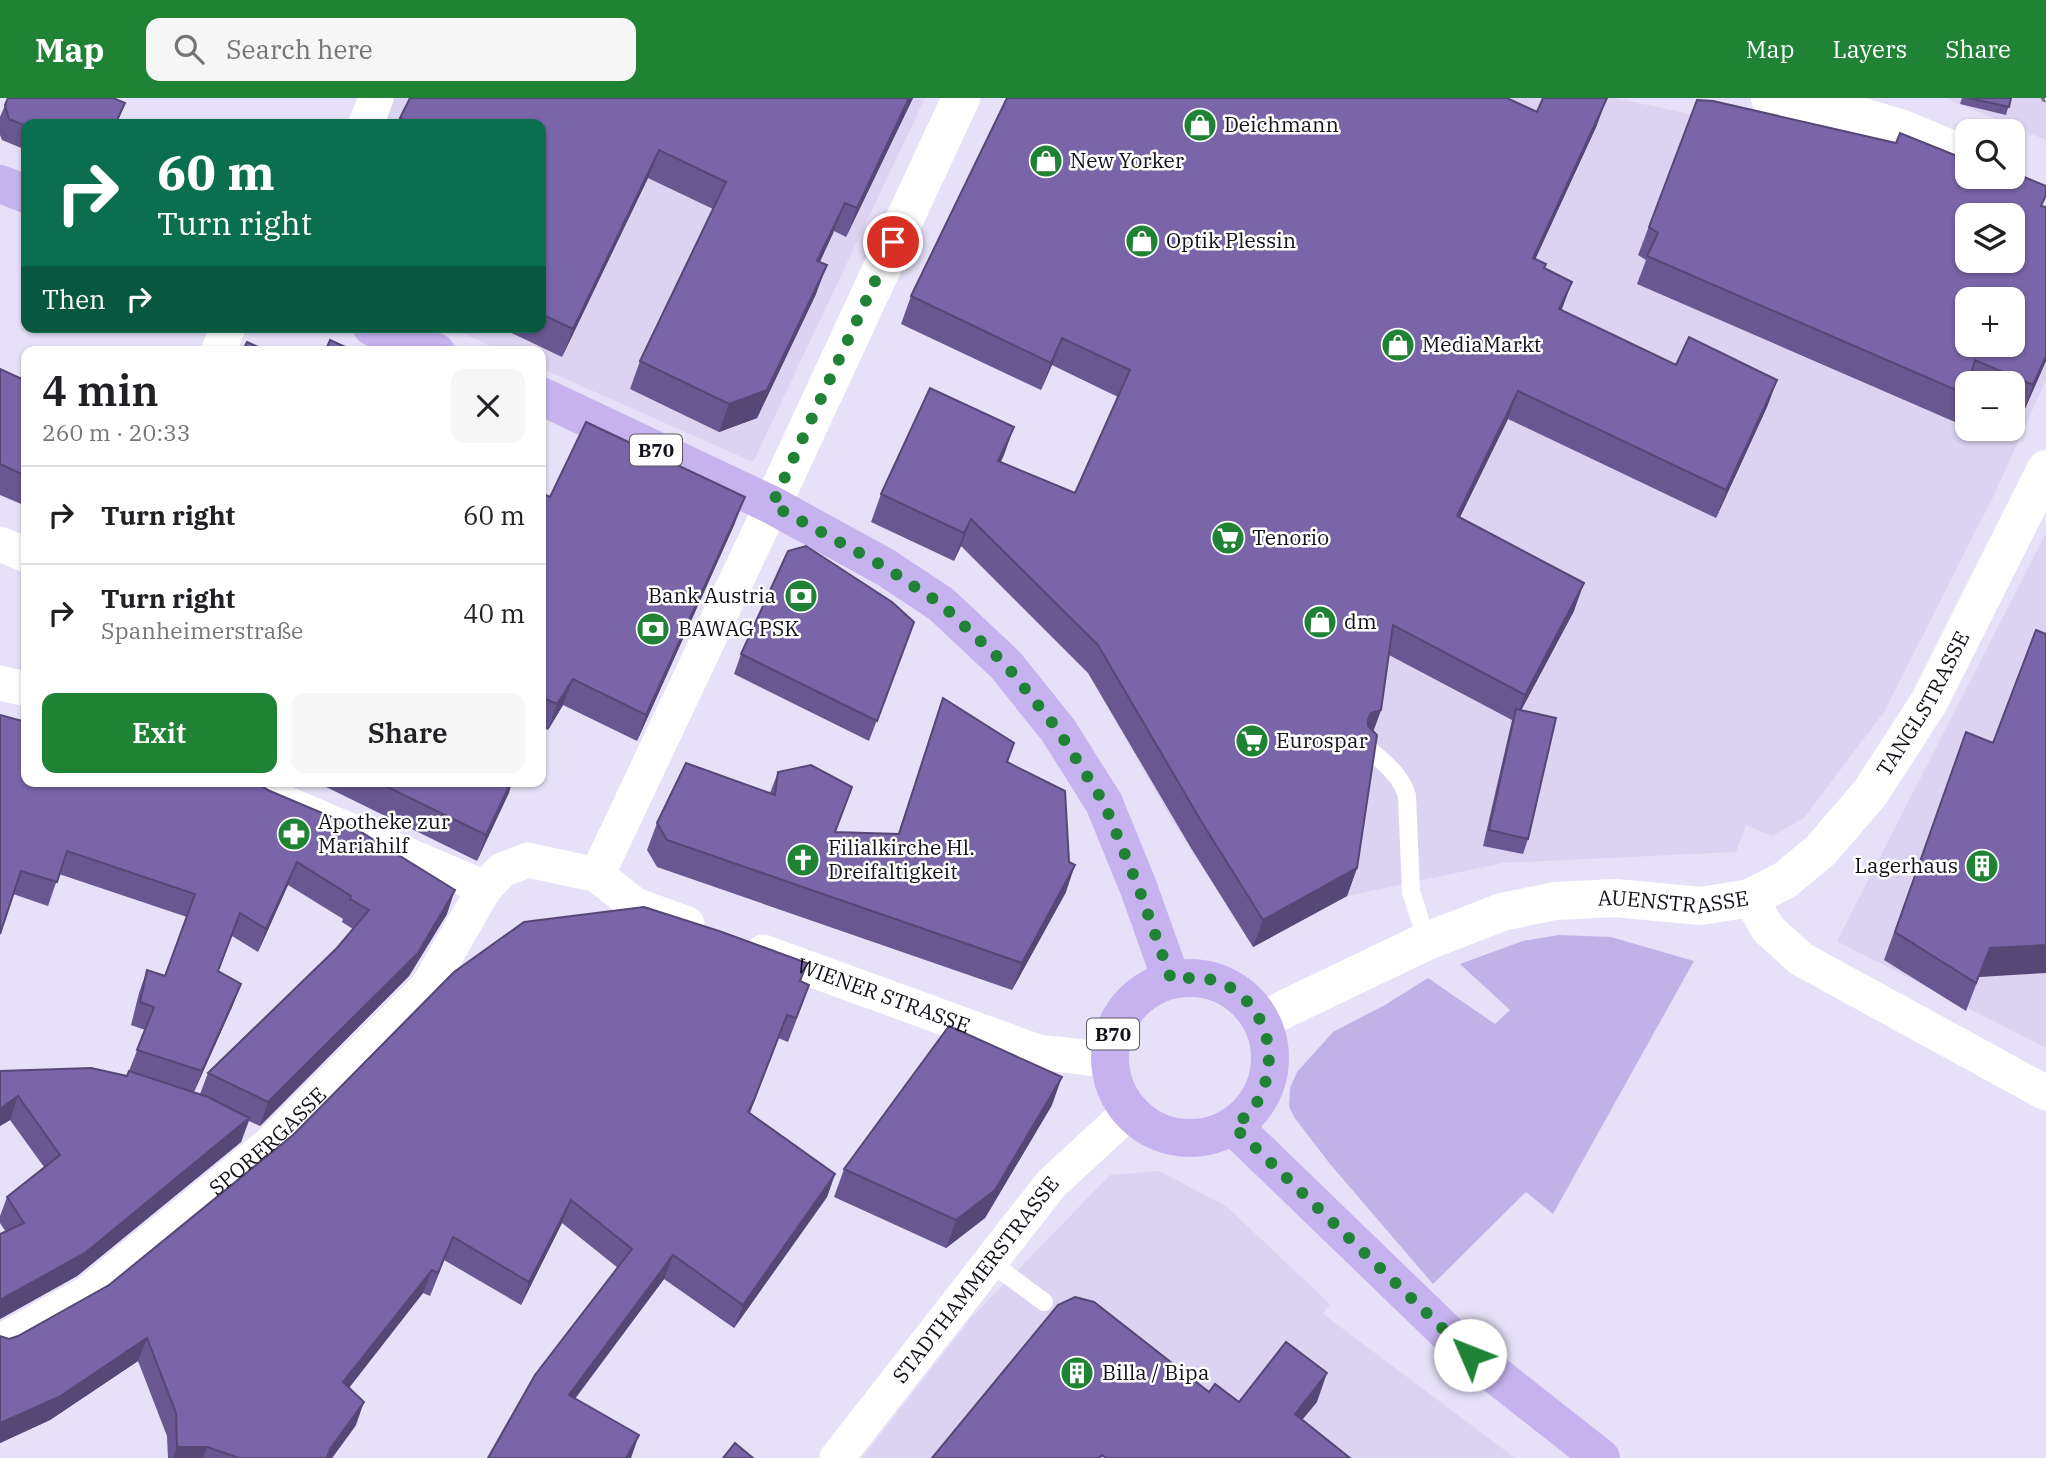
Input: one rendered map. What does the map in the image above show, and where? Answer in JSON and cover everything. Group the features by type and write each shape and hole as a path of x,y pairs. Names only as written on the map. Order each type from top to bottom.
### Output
{"main road":[{"path":"0,184 21,192"},
{"path":"387,333 421,346"},
{"name":"B70","path":"546,398 772,505 885,567 941,604 1006,665 1058,730 1104,803 1139,889 1171,979"},
{"name":"B70","path":"1198,977 1223,984 1245,999 1262,1020 1270,1049 1268,1079 1255,1106 1234,1127 1207,1138 1178,1139 1151,1130 1129,1112 1114,1088 1108,1060 1113,1033 1126,1009 1146,990 1171,979 1198,977"},
{"path":"1234,1127 1470,1355 1601,1458"}],"street":[{"path":"368,119 376,98"},
{"path":"597,875 961,98"},
{"path":"1770,98 1830,107 1903,129 1955,151"},
{"name":"TANGLSTRASSE","path":"1750,898 1784,880 1821,850 1870,793 1929,702 2046,469"},
{"path":"0,544 21,553"},
{"path":"0,683 21,688"},
{"path":"255,787 269,796 485,888"},
{"name":"WIENER STRASSE","path":"485,888 502,870 528,860 597,875 635,905 1038,1052 1108,1060"},
{"name":"SPORERGASSE","path":"0,1342 88,1293 428,986 485,888"},
{"name":"AUENSTRASSE","path":"1262,1020 1427,941 1502,912 1555,901 1615,898 1701,906 1750,898 1768,929 1801,959 2046,1093"},
{"name":"STADTHAMMERSTRASSE","path":"837,1458 1051,1184 1129,1112"}],"lane":[{"path":"1369,749 1396,773 1407,796 1411,892 1427,941"},
{"path":"990,1262 1044,1302"}],"shaded area":[{"path":"386,98 925,98 753,462 546,370 546,346 491,346 462,333 546,333 546,119 378,119"},
{"path":"1010,98 1615,98 1891,157 1955,183 1955,189 1970,189 2004,203 1955,203 1955,273 2025,273 2025,211 2046,220 2046,380 2025,426 2025,371 1955,371 1955,441 2018,441 1994,495 1884,712 1804,818 1772,836 1746,825 1736,852 1503,863 1347,896 1253,947 1172,820 1088,673 989,574 1064,521 1120,398 1052,365 1041,390 901,324"},
{"path":"1945,98 2046,98 2046,140 2025,131 2025,119 1996,119"},
{"name":"Lagerhaus","path":"2046,533 2046,1048 1837,941"},
{"path":"1559,935 1611,937 1694,961 1553,1214 1526,1192 1433,1284 1330,1164 1294,1117 1289,1106 1290,1088 1297,1072 1333,1032 1385,1005 1428,978 1495,1024 1510,1010 1460,964 1523,941"},
{"path":"1159,1171 1226,1206 1330,1304 1323,1314 1515,1458 862,1458 972,1317 1110,1175"}],"building":[{"path":"8,98 113,98 125,103 117,119 21,119 21,124 9,119 5,105"},
{"path":"410,98 909,98 857,208 845,203 817,261 827,265 767,390 729,404 640,361 726,182 659,150 573,329 546,316 546,119 400,118"},
{"name":"Tenorio","path":"1007,98 1507,98 1537,112 1543,98 1607,98 1533,258 1546,264 1544,268 1572,282 1559,309 1676,365 1689,337 1777,380 1726,490 1518,391 1457,516 1584,583 1525,695 1393,625 1381,710 1371,713 1368,720 1368,726 1377,735 1357,868 1263,920 1201,821 1098,645 971,519 964,533 881,494 930,388 1014,427 998,461 1075,493 1130,370 1062,338 1051,363 911,296"},
{"path":"1969,98 2011,98 2009,107"},
{"path":"1697,100 1713,101 1896,143 1900,133 1955,155 1955,189 2025,189 2025,177 2046,186 2046,195 2041,206 2046,207 2046,356 2033,385 2025,382 2025,371 2001,371 1975,360 1972,371 1955,371 1955,390 1647,256 1658,233 1649,227"},
{"path":"330,340 343,346 328,346"},
{"path":"0,369 21,379 21,474 0,464"},
{"path":"586,422 745,497 646,715 573,679 557,704 546,699 546,495 550,497"},
{"path":"806,546 892,602 914,622 877,721 741,654 788,551"},
{"name":"Lagerhaus","path":"2036,630 2046,634 2046,945 1990,948 1976,983 1895,932 1966,732 1993,743"},
{"path":"943,698 1014,743 1007,762 1065,791 1069,862 1075,865 1022,963 667,840 657,823 686,763 775,795 778,772 811,765 852,787 835,832 899,834"},
{"path":"1516,709 1556,718 1528,839 1489,830"},
{"path":"0,715 21,721 21,787 263,787 348,824 455,890 418,953 268,1102 208,1073 337,948 369,910 297,862 266,929 240,913 218,971 241,984 202,1071 137,1050 154,1007 140,1002 147,970 165,976 195,894 67,851 57,882 21,871 0,934"},
{"path":"387,787 509,787 486,835"},
{"path":"644,907 807,963 800,981 809,985 796,1018 787,1015 748,1112 835,1174 743,1305 673,1255 569,1395 639,1435 626,1458 488,1458 535,1375 632,1249 571,1200 529,1282 453,1237 438,1273 432,1270 343,1382 364,1402 330,1449 327,1458 239,1458 207,1447 177,1447 176,1413 147,1338 59,1397 0,1423 0,1336 9,1339 18,1336 109,1285 293,1135 454,972 524,922"},
{"path":"949,1026 1062,1077 995,1190 956,1220 844,1169"},
{"path":"91,1068 127,1076 129,1071 208,1097 249,1118 85,1253 0,1300 0,1234 24,1223 7,1197 60,1155 18,1096 0,1109 0,1071"},
{"path":"1075,1297 1094,1302 1209,1392 1215,1384 1239,1402 1286,1342 1327,1373 1295,1414 1350,1458 1106,1458 1102,1455 1099,1458 932,1458 1058,1305"},
{"path":"735,1443 753,1458 723,1458"}],"place":[{"name":"Deichmann","path":"1200,125"},
{"name":"New Yorker","path":"1046,161"},
{"name":"Optik Plessin","path":"1142,241"},
{"name":"MediaMarkt","path":"1398,345"},
{"name":"Tenorio","path":"1228,538"},
{"name":"Bank Austria","path":"801,596"},
{"name":"dm","path":"1320,622"},
{"name":"BAWAG PSK","path":"653,629"},
{"name":"Eurospar","path":"1252,741"},
{"name":"Apotheke zur Mariahilf","path":"294,834"},
{"name":"Filialkirche Hl. Dreifaltigkeit","path":"803,860"},
{"name":"Lagerhaus","path":"1982,866"},
{"name":"Billa / Bipa","path":"1077,1373"}],"route":[{"path":"893,242 772,505 885,567 941,604 1006,665 1058,730 1104,803 1139,889 1171,979 1198,977 1223,984 1245,999 1262,1020 1270,1049 1268,1079 1255,1106 1234,1127 1470,1355"}]}
